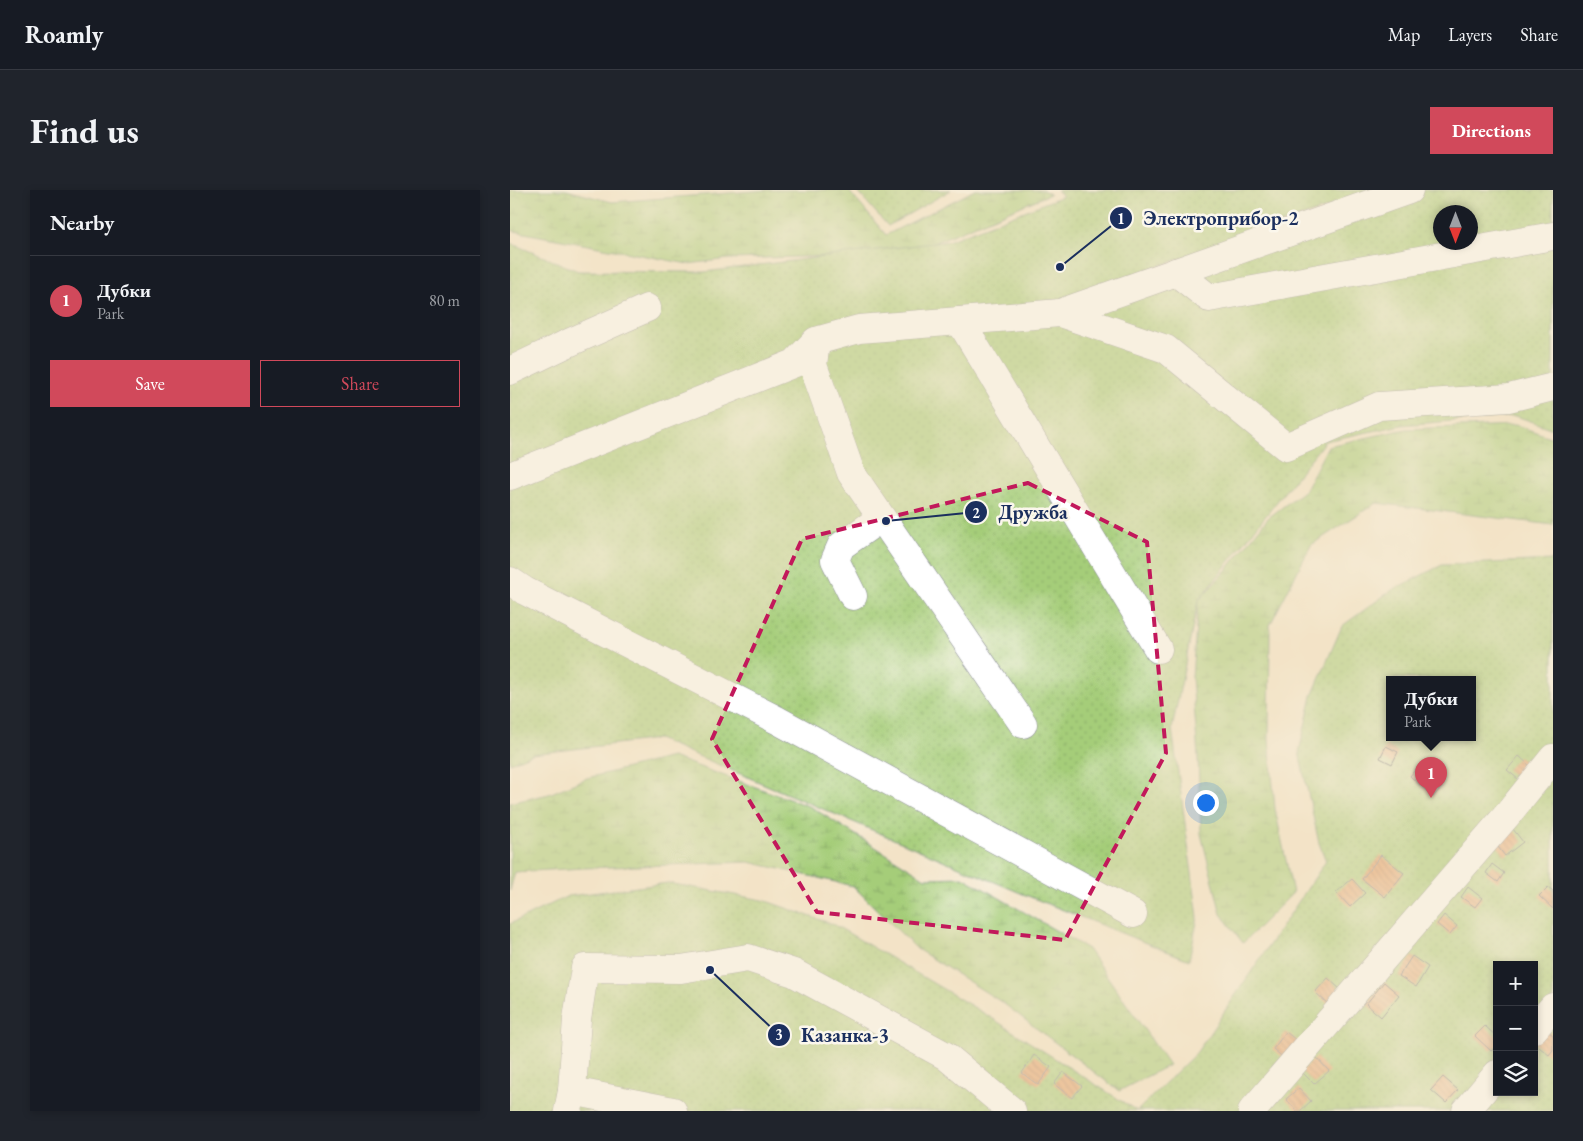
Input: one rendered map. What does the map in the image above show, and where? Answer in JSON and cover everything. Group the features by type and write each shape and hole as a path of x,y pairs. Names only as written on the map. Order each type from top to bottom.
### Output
{"lane":[{"path":"510,476 795,363 816,341 859,329 1060,313 1409,190"},
{"path":"1176,272 1210,298 1553,236"},
{"path":"510,371 648,308"},
{"path":"1060,313 1166,349 1286,447 1379,406 1509,398 1553,387"},
{"path":"960,321 1158,649"},
{"path":"816,341 813,365 852,473 1023,724"},
{"path":"853,596 835,560 841,546 881,518"},
{"path":"510,581 777,720 1133,914"},
{"path":"1252,1111 1496,829 1553,758"},
{"path":"673,1111 570,1101 577,1019 585,968 681,969 748,958 794,972 946,1056 1012,1111"},
{"path":"1538,1024 1553,1007"},
{"path":"1466,1111 1493,1079"}],"highlighted area":[{"path":"1028,483 1147,542 1166,753 1065,940 817,912 712,739 802,539"}],"green space":[{"path":"510,190 566,190 612,202 768,190 848,190 886,235 975,190 1043,190 1050,194 907,254 729,259 688,264 514,231 510,229"},
{"path":"856,190 951,190 888,226"},
{"path":"1057,190 1379,190 967,332 1199,268 1425,190 1553,190 1553,429 1516,416 1402,425 1325,441 1198,601 1172,729 1198,917 1189,960 1023,894 658,739 532,754 510,763 510,243 578,271 704,272 948,241 1063,196"},
{"path":"1516,425 1553,438 1553,525 1376,503 1311,545 1270,625 1269,739 1275,809 1293,893 1243,943 1221,914 1201,834 1192,677 1198,601 1227,569 1268,518 1305,490 1328,446 1406,429"},
{"path":"1553,560 1553,1111 1137,1111 1197,1052 1326,861 1319,843 1299,752 1312,696 1342,626 1392,590 1442,565"},
{"path":"672,757 811,807 925,878 963,877 1088,949 1169,1065 1119,1091 1003,1003 917,949 853,886 749,862 515,872 510,891 510,803 549,794 587,778"},
{"path":"668,883 763,900 835,925 987,1015 1137,1111 510,1111 510,924 568,896"}],"building":[{"path":"1386,746 1398,752 1392,764 1380,758"},
{"path":"1519,756 1530,766 1518,779 1507,770"},
{"path":"1418,766 1442,787 1433,797 1410,776"},
{"path":"1513,829 1523,842 1505,856 1495,843"},
{"path":"1381,855 1404,873 1385,897 1362,879"},
{"path":"1492,864 1504,873 1498,882 1486,873"},
{"path":"1352,879 1365,893 1350,907 1336,892"},
{"path":"1468,887 1482,898 1475,907 1461,897"},
{"path":"1548,887 1553,891 1553,909 1539,896"},
{"path":"1444,915 1457,926 1450,935 1437,924"},
{"path":"1412,956 1428,967 1416,987 1399,976"},
{"path":"1328,978 1342,991 1329,1005 1315,992"},
{"path":"1384,982 1399,995 1381,1017 1366,1004"},
{"path":"1485,1026 1493,1033 1493,1049 1491,1051 1475,1036"},
{"path":"1544,1028 1553,1035 1553,1050 1549,1055 1538,1046 1538,1035"},
{"path":"1286,1032 1300,1043 1286,1060 1273,1049"},
{"path":"1034,1055 1051,1067 1038,1085 1022,1073"},
{"path":"1316,1057 1329,1071 1314,1084 1301,1071"},
{"path":"1063,1072 1082,1086 1072,1098 1054,1084"},
{"path":"1443,1077 1458,1090 1446,1103 1431,1090"},
{"path":"1299,1088 1311,1101 1300,1111 1297,1111 1286,1099"}],"place":[{"name":"Электроприбор-2","path":"1060,267"},
{"name":"Дружба","path":"886,521"},
{"name":"Дубки","path":"1431,798"},
{"name":"Казанка-3","path":"710,970"}]}
